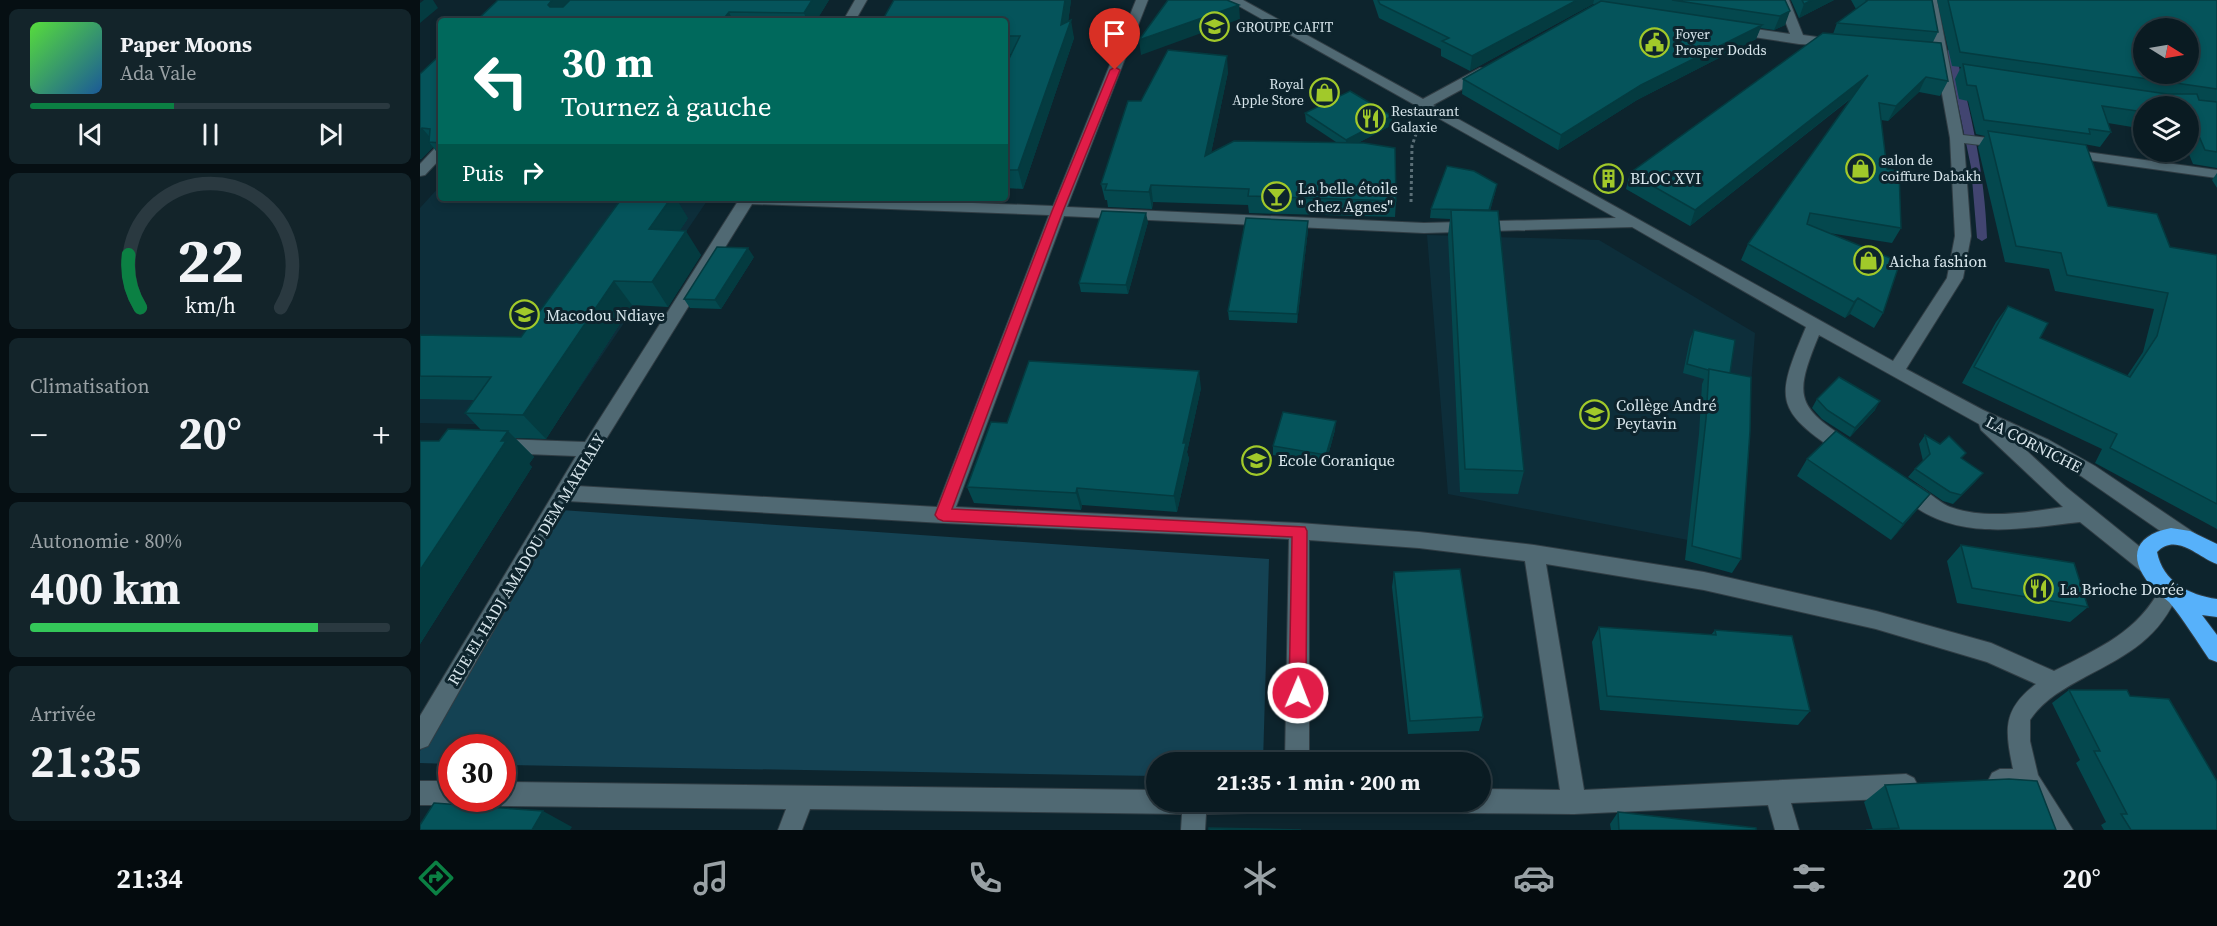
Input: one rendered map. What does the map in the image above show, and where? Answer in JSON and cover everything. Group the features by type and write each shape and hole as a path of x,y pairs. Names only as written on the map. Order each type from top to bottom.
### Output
{"highway":[{"path":"2214,552 2189,540 2169,536 2153,540 2146,550 2148,565 2156,579 2172,593 2217,652"},
{"path":"2172,593 2204,607 2217,608"}],"street":[{"path":"851,18 861,0"},
{"path":"943,515 1058,211 1142,0"},
{"path":"1234,0 1635,222 1896,372 1977,415"},
{"path":"1783,0 1799,40"},
{"path":"1896,372 1955,278 1963,236 1951,72 1934,53 1931,0"},
{"path":"1720,28 1846,45"},
{"path":"1423,105 1493,66"},
{"path":"1957,138 2016,146"},
{"path":"2051,151 2217,174"},
{"path":"422,168 438,153"},
{"path":"422,168 438,166"},
{"name":"RUE EL HADJ AMADOU DEM MAKHALY","path":"420,738 562,493 747,201"},
{"path":"800,201 1424,228 1635,222"},
{"path":"1815,325 1792,386 1795,404 1814,426 1861,458"},
{"name":"LA CORNICHE","path":"1977,415 2044,480 2148,565"},
{"name":"LA CORNICHE","path":"1977,415 2042,445 2088,471 2189,540"},
{"path":"477,446 591,449"},
{"path":"1889,478 1936,510 1974,520 2006,522 2084,513"},
{"path":"562,493 943,515 1299,531 1419,540 1533,554 1704,581 1876,620 1991,653 2055,682"},
{"path":"1297,752 1299,531"},
{"path":"1533,554 1574,802"},
{"path":"2061,830 2027,780 2019,733 2019,718 2027,707 2055,682 2110,652 2146,626 2159,613 2172,593"},
{"path":"1980,782 2027,780"},
{"path":"1491,801 1574,802 1932,784"},
{"path":"1776,792 1787,830"},
{"path":"420,793 438,793"},
{"path":"516,794 1146,802"},
{"path":"790,830 802,798"},
{"path":"1193,830 1194,812"}],"path":[{"path":"1411,227 1412,146 1416,134 1448,119"}],"shaded area":[{"name":"Macodou Ndiaye","path":"438,188 438,201 707,201 554,426 420,423 420,208"},
{"name":"Collège André Peytavin","path":"1427,235 1599,240 1755,333 1740,550 1448,494"},
{"path":"561,510 1269,559 1263,752 1146,752 1146,776 516,765 516,734 438,734 438,764 420,763 420,751"}],"building":[{"path":"498,0 552,0 548,5 550,7 563,7 570,0 812,0 804,13 729,12 724,18 479,18"},
{"path":"894,0 1065,0 1061,25 1071,20 1018,170 1008,170 1008,61 1020,36 1008,36 1008,18 884,18"},
{"path":"1168,0 1227,0 1239,5 1139,40"},
{"path":"1378,0 1577,0 1472,56 1442,41 1449,38 1380,4"},
{"path":"1672,0 1785,0 1790,11 1780,16"},
{"path":"1866,0 1932,0 1938,32 1837,23"},
{"path":"1948,0 2217,0 2217,89 2182,84 2199,84 2199,18 2133,18 2133,77 1960,52"},
{"path":"1601,1 1762,25 1641,85 1561,135 1463,79"},
{"path":"1823,33 1941,43 1948,81 1926,77 1896,106 1879,103 1887,169 1899,171 1901,228 1810,213 1807,224 1900,262 1883,313 1858,298 1854,302 1748,244 1868,75 1695,210 1630,173"},
{"path":"1168,50 1227,56 1205,156 1234,141 1364,143 1395,148 1396,201 1248,196 1249,189 1151,185 1149,192 1105,190 1107,184 1101,184 1128,101 1141,101"},
{"path":"438,57 438,143 429,142 430,129 420,130 420,74"},
{"path":"1963,64 2167,94 2197,94 2198,96 2133,96 2133,110 2102,106 2111,132 2089,129 2090,134 1984,120 1976,86 1967,85"},
{"path":"1350,91 1392,116 1346,140 1305,113"},
{"path":"2199,100 2217,102 2217,152 2205,150 2199,136"},
{"path":"1988,131 2086,145 2108,206 2157,214 2170,247 2217,255 2217,504 2110,448 2117,434 1974,367 2008,306 2048,323 2040,338 2130,377 2157,336 2168,293 2067,275 2061,253 2016,246"},
{"path":"1447,166 1474,171 1497,184 1489,210 1431,209"},
{"path":"620,201 669,201 649,229 686,231 652,282 614,281 523,415 465,413 491,377 420,376 420,335 521,337"},
{"path":"1451,210 1498,211 1524,471 1465,469"},
{"path":"1102,211 1146,213 1126,285 1079,283"},
{"path":"1246,218 1308,221 1297,314 1228,311"},
{"path":"717,247 748,248 715,300 684,299"},
{"path":"1694,330 1735,340 1730,373 1687,364"},
{"path":"1029,361 1199,371 1174,496 1077,488 1076,493 967,487 991,422 1007,423"},
{"path":"1709,369 1751,377 1750,431 1741,559 1692,546"},
{"path":"1839,377 1880,401 1855,428 1827,410 1817,399"},
{"path":"1283,412 1336,421 1326,455 1273,446"},
{"path":"448,429 508,431 501,441 506,441 420,570 420,441 439,441"},
{"path":"1836,431 1930,494 1903,524 1807,459"},
{"path":"1925,435 1940,444 1949,436 1966,453 1961,458 1983,473 1961,495 1950,492 1915,469 1930,454"},
{"path":"1961,545 2074,563 2088,607 1972,588"},
{"path":"1460,569 1483,717 1410,721 1394,572"},
{"path":"1599,627 1716,635 1715,630 1792,636 1810,711 1607,696"},
{"path":"2069,690 2127,690 2130,696 2169,699 2217,781 2217,830 2131,830 2121,814 2127,814 2094,751 2100,751"},
{"path":"2009,779 2037,781 2056,830 1866,830 1899,828 1885,785"},
{"path":"434,803 438,803 438,812 516,812 516,809 543,811 532,830 420,830 420,825"},
{"path":"1618,812 1756,828 1756,830 1619,830"},
{"path":"1209,828 1301,830 1209,830"}],"waterway":[{"path":"1951,51 1976,167 1982,238"}],"place":[{"name":"GROUPE CAFIT","path":"1215,27"},
{"name":"Foyer Prosper Dodds","path":"1654,42"},
{"name":"Royal Apple Store","path":"1325,92"},
{"name":"Restaurant Galaxie","path":"1370,119"},
{"name":"salon de coiffure Dabakh","path":"1860,168"},
{"name":"BLOC XVI","path":"1609,178"},
{"name":"La belle étoile \" chez Agnes\"","path":"1277,197"},
{"name":"Aicha fashion","path":"1868,261"},
{"name":"Macodou Ndiaye","path":"525,315"},
{"name":"Collège André Peytavin","path":"1595,414"},
{"name":"Ecole Coranique","path":"1257,460"},
{"name":"La Brioche Dorée","path":"2039,589"}],"route":[{"path":"1115,70 1058,211 943,515 1299,531 1298,693"}]}
